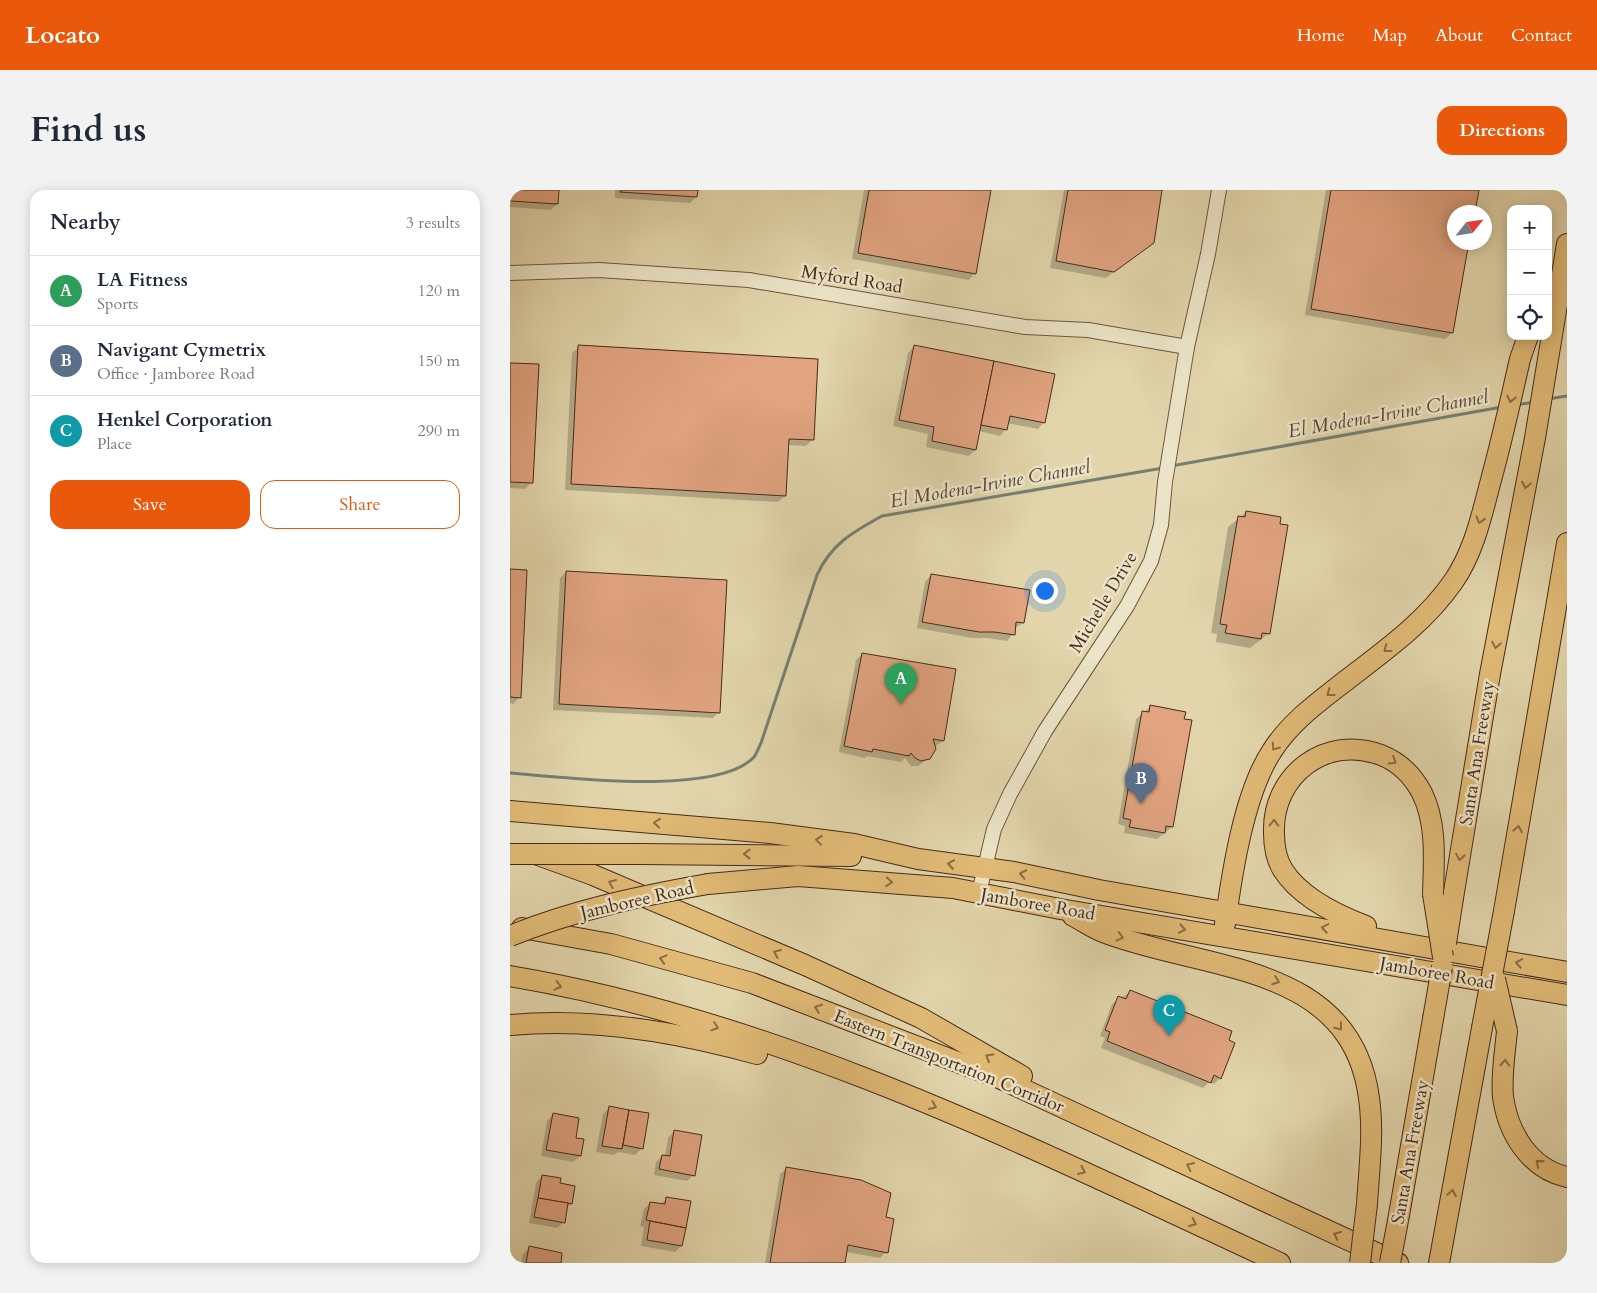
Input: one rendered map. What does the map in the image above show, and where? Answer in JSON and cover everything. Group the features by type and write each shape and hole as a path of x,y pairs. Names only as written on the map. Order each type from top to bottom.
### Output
{"highway":[{"name":"Santa Ana Freeway","path":"1390,1263 1433,1019 1490,674 1535,438 1567,244"},
{"path":"1552,295 1561,282"},
{"path":"1223,937 1250,796 1272,751 1286,732 1308,711 1406,634 1432,610 1454,580 1471,546 1481,520 1502,440 1520,359 1527,340"},
{"path":"1440,1263 1504,911 1567,543"},
{"path":"1413,943 1342,917 1308,895 1283,870 1274,843 1274,812 1289,779 1307,763 1328,753 1350,748 1372,752 1392,759 1408,772 1422,793 1429,813 1433,834 1433,894 1443,957"},
{"name":"Jamboree Road","path":"510,810 770,833 854,844 918,859 1014,872 1567,972"},
{"path":"510,845 593,875 805,965 921,1018 1046,1090 1090,1120"},
{"path":"510,854 820,854 918,859"},
{"name":"Jamboree Road","path":"510,936 555,919 610,904 708,884 798,876 953,888 1060,909 1567,995"},
{"path":"1060,909 1102,932 1280,982 1326,1011 1349,1040 1359,1060 1370,1100 1371,1132 1367,1204 1360,1263"},
{"name":"Eastern Transportation Corridor","path":"510,926 610,944 752,983 999,1078 1398,1263"},
{"path":"1493,970 1507,1031 1503,1095 1507,1116 1518,1140 1528,1154 1542,1167 1567,1177"},
{"path":"510,976 539,981 684,1016 868,1079 1090,1175 1280,1263"},
{"path":"510,1025 596,1024 665,1033 743,1050 913,1097"}],"street":[{"name":"Michelle Drive","path":"979,893 983,869 994,829 1022,772 1083,671 1127,606 1151,561 1161,525 1187,347 1208,254 1219,190"},
{"name":"Myford Road","path":"510,273 599,270 749,280 1025,327 1088,330 1187,347"}],"building":[{"path":"510,190 559,190 558,204 510,201"},
{"path":"621,190 698,190 697,197 620,192"},
{"path":"869,190 991,190 976,274 858,253"},
{"path":"1068,190 1162,190 1154,243 1114,272 1056,261"},
{"path":"1331,190 1479,190 1476,205 1447,205 1447,250 1468,250 1453,333 1311,309"},
{"path":"578,345 818,359 814,440 789,439 786,496 571,484"},
{"path":"914,345 994,361 976,450 932,441 934,427 899,420"},
{"path":"994,361 1055,374 1045,423 1010,416 1007,430 981,425"},
{"path":"510,363 539,364 533,483 510,482"},
{"path":"1246,511 1281,517 1280,524 1288,525 1270,634 1262,633 1261,639 1225,633 1227,625 1220,624 1238,516 1245,517"},
{"path":"510,569 527,570 521,698 510,697"},
{"path":"566,571 727,580 720,713 559,704"},
{"path":"931,574 1030,590 1024,623 1016,622 1015,635 979,632 922,622"},
{"path":"862,653 956,669 944,741 933,739 936,749 930,759 921,761 911,753 909,756 873,749 872,752 844,746"},
{"path":"1150,705 1186,712 1184,719 1192,720 1173,827 1166,826 1165,833 1129,827 1131,820 1123,818 1142,711 1149,712"},
{"path":"1130,990 1232,1031 1229,1040 1235,1043 1221,1079 1214,1075 1211,1083 1107,1041 1110,1032 1105,1030 1118,996 1126,999"},
{"path":"609,1106 629,1110 622,1149 602,1146"},
{"path":"629,1110 649,1113 643,1149 623,1145"},
{"path":"553,1113 579,1118 576,1138 584,1139 581,1156 546,1150"},
{"path":"674,1130 702,1135 695,1176 659,1169 662,1155 670,1156"},
{"path":"786,1167 861,1180 891,1193 886,1217 894,1219 888,1253 848,1245 845,1263 770,1263"},
{"path":"542,1175 561,1178 560,1183 575,1186 572,1204 538,1198"},
{"path":"666,1197 691,1201 686,1228 646,1220 650,1202 665,1204"},
{"path":"538,1198 568,1203 565,1223 534,1217"},
{"path":"650,1221 686,1228 682,1246 647,1240"},
{"path":"529,1246 562,1253 561,1263 526,1263"}],"waterway":[{"name":"El Modena-Irvine Channel","path":"1548,399 1567,396"},
{"name":"El Modena-Irvine Channel","path":"1516,405 1534,402"},
{"name":"El Modena-Irvine Channel","path":"1171,466 1502,407"},
{"name":"El Modena-Irvine Channel","path":"510,773 638,782 674,781 708,777 735,769 754,757 761,743 817,575 829,555 852,534 882,516 1163,468"}],"place":[{"name":"LA Fitness","path":"901,704"},
{"name":"Navigant Cymetrix","path":"1141,804"},
{"name":"Henkel Corporation","path":"1169,1036"}]}
